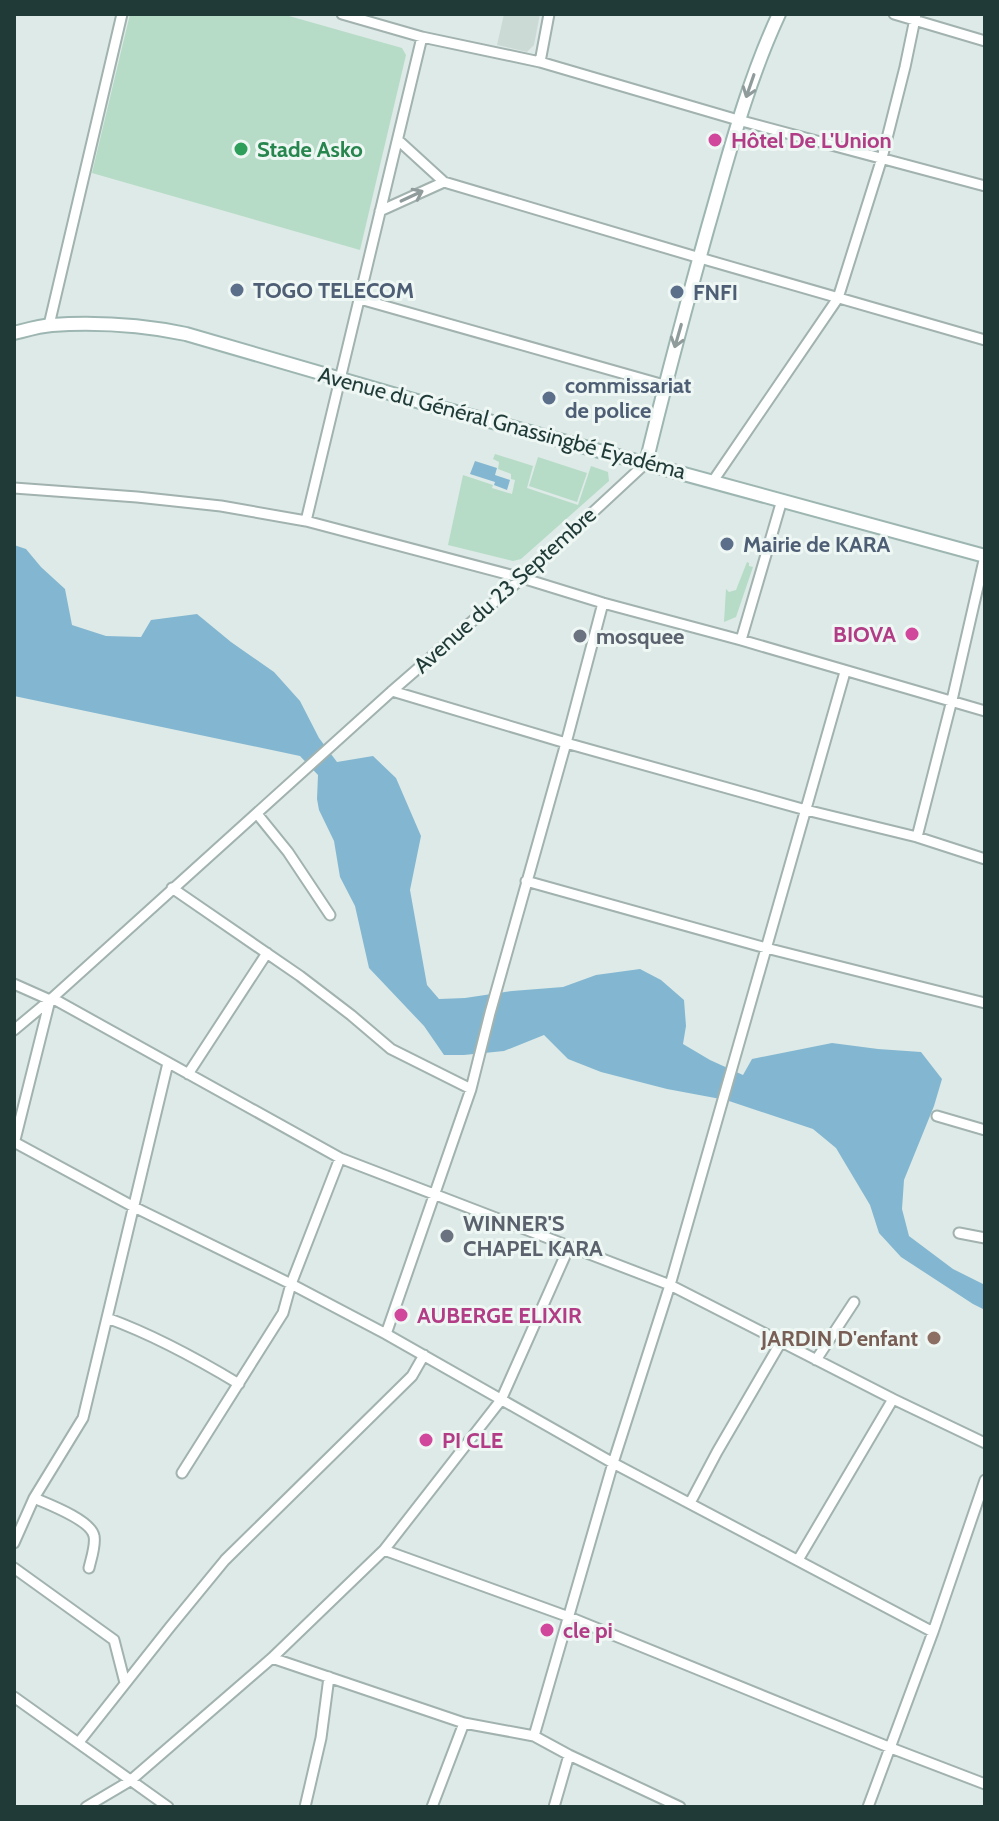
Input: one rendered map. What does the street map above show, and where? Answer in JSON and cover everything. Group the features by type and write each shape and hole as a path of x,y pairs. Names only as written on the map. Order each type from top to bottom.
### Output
{"main road":[{"path":"646,463 664,385 738,120 760,56 779,14"},
{"name":"Avenue du Général Gnassingbé Eyadéma","path":"14,333 49,325 120,324 186,334 434,406 985,556"}],"street":[{"path":"49,325 122,14"},
{"path":"342,14 422,37 540,62 738,120 985,186"},
{"path":"540,62 549,14"},
{"path":"894,14 916,17 985,41"},
{"path":"713,481 838,298 882,158 916,17"},
{"path":"306,521 422,37"},
{"path":"398,140 444,182 985,340"},
{"path":"380,211 444,182"},
{"path":"360,299 664,385"},
{"name":"Avenue du 23 Septembre","path":"14,1030 258,815 646,463"},
{"path":"14,488 221,506 306,521 522,578 985,711"},
{"path":"741,640 782,500"},
{"path":"917,837 985,556"},
{"path":"386,1334 471,1089 603,603"},
{"path":"534,1736 613,1463 670,1285 845,672"},
{"path":"392,691 806,810 917,837 985,859"},
{"path":"258,815 288,852 330,915"},
{"path":"526,881 766,948 985,1003"},
{"path":"172,888 267,953 391,1049 471,1089"},
{"path":"188,1074 267,953"},
{"path":"14,984 51,999 340,1158 670,1285 985,1443"},
{"path":"51,999 14,1143 386,1334 613,1463 933,1632"},
{"path":"14,1543 34,1498 83,1418 168,1063"},
{"path":"937,1116 985,1130"},
{"path":"182,1473 283,1313 291,1284 340,1158"},
{"path":"959,1233 985,1238"},
{"path":"86,1807 130,1781 272,1658 384,1550 501,1400 569,1247"},
{"path":"816,1360 854,1302"},
{"path":"107,1318 192,1355 239,1384"},
{"path":"690,1503 781,1342"},
{"path":"79,1742 225,1560 412,1376 424,1355"},
{"path":"798,1560 893,1399"},
{"path":"868,1807 985,1480"},
{"path":"34,1498 74,1516 92,1529 95,1538 89,1568"},
{"path":"384,1550 569,1617 982,1783 985,1771"},
{"path":"14,1568 114,1640 125,1683"},
{"path":"272,1658 464,1723 534,1736 680,1807"},
{"path":"305,1807 321,1738 329,1677"},
{"path":"14,1697 168,1807"},
{"path":"432,1807 464,1723"},
{"path":"554,1807 569,1755"}],"shaded area":[{"path":"504,14 540,14 534,45 527,52 497,45"}],"green space":[{"name":"Stade Asko","path":"130,14 282,14 402,48 406,55 360,250 92,173"},
{"path":"495,454 533,466 527,488 578,505 591,466 608,472 609,481 521,559 513,561 448,545 463,475 512,494 515,480 511,479 511,474 498,469 499,462 493,459"},
{"path":"538,457 587,473 577,502 529,486"},
{"path":"747,562 753,567 736,617 724,622 726,589 729,592 736,590"}],"water":[{"path":"475,461 497,468 495,475 510,480 507,490 494,485 495,482 470,474"},
{"path":"14,545 26,549 65,589 72,625 106,636 141,637 151,620 197,614 274,672 300,701 319,738 337,762 373,756 396,778 421,836 410,890 427,985 439,999 563,987 596,975 640,969 661,980 684,1000 686,1026 683,1044 743,1075 752,1059 832,1043 921,1052 942,1079 904,1180 902,1209 909,1236 953,1269 985,1285 985,1310 901,1257 879,1233 870,1205 836,1148 813,1129 726,1100 601,1072 568,1059 544,1035 504,1051 444,1055 424,1026 369,968 355,906 340,877 334,841 319,810 318,775 300,756 14,696"}],"place":[{"name":"Hôtel De L'Union","path":"715,140"},
{"name":"Stade Asko","path":"241,149"},
{"name":"TOGO TELECOM","path":"237,290"},
{"name":"FNFI","path":"677,292"},
{"name":"commissariat de police","path":"549,398"},
{"name":"Mairie de KARA","path":"727,544"},
{"name":"BIOVA","path":"912,634"},
{"name":"mosquee","path":"580,636"},
{"name":"WINNER'S CHAPEL KARA","path":"447,1236"},
{"name":"AUBERGE ELIXIR","path":"401,1315"},
{"name":"JARDIN D'enfant","path":"934,1338"},
{"name":"PI CLE","path":"426,1440"},
{"name":"cle pi","path":"547,1630"}]}
